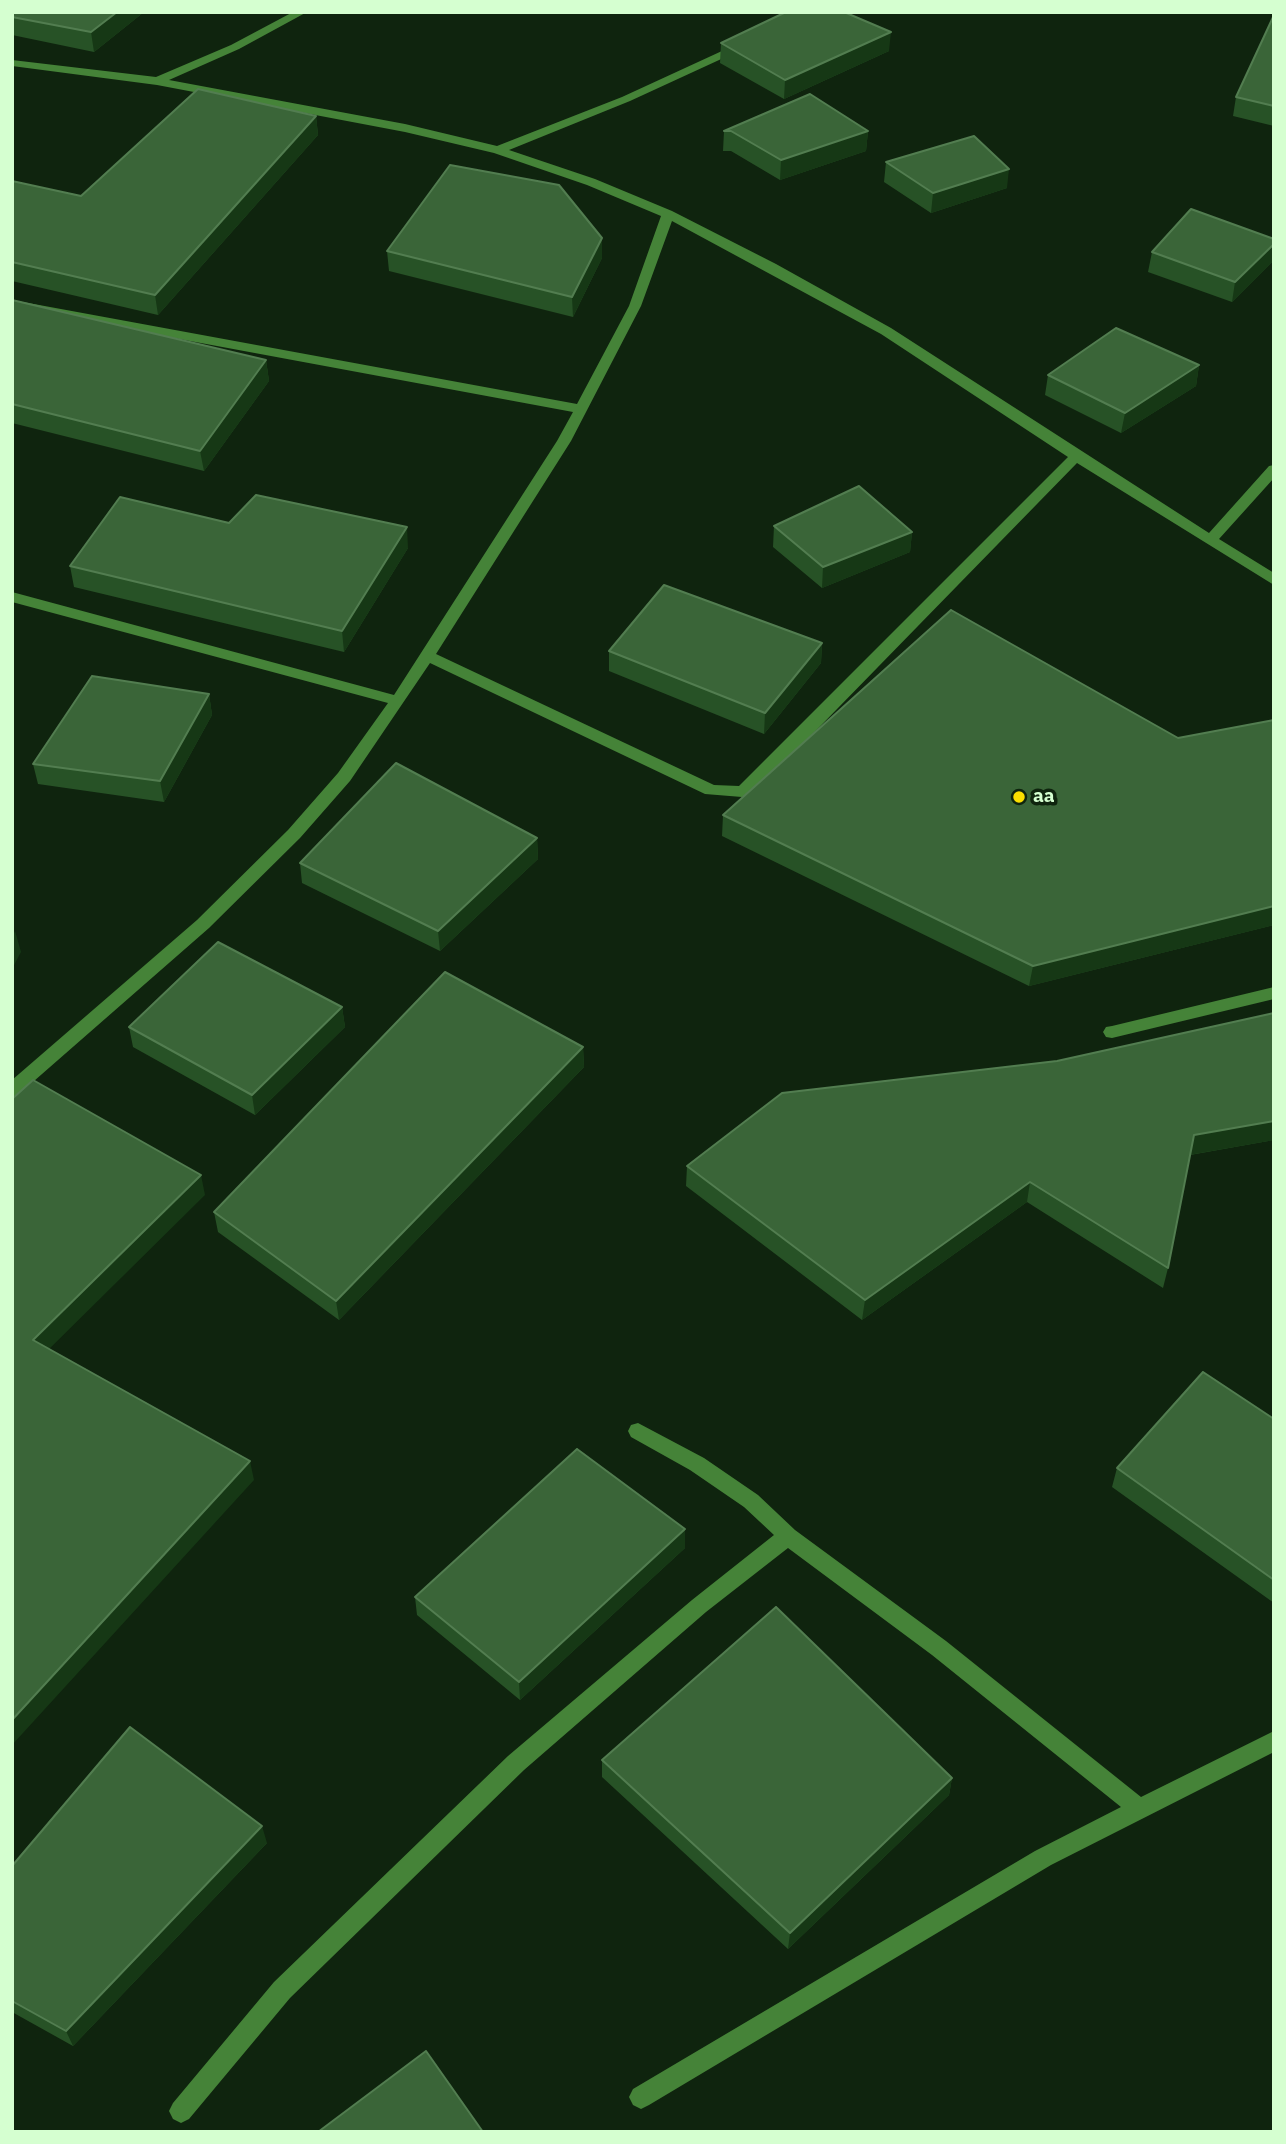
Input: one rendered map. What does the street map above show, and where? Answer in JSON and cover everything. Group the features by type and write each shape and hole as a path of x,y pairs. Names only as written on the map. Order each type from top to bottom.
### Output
{"street":[{"path":"157,81 234,47 302,12"},
{"path":"498,150 626,99 754,40"},
{"path":"12,63 157,81 405,128 498,150 591,182 668,214 886,331 1076,456 1274,580"},
{"path":"12,1090 203,924 294,834 344,777 398,701 564,442 635,306 668,214"},
{"path":"12,304 580,410"},
{"path":"427,656 711,790 742,792 752,786 1076,456"},
{"path":"1210,541 1274,469"},
{"path":"12,597 398,701"},
{"path":"1112,1032 1274,993"},
{"path":"638,1431 696,1464 751,1501 789,1536 939,1648 1138,1808"},
{"path":"181,2111 282,1990 516,1763 689,1615 789,1536"},
{"path":"641,2097 966,1903 1138,1808 1274,1741"}],"building":[{"path":"12,12 117,12 91,32 12,17"},
{"path":"786,12 844,12 891,32 785,80 721,43"},
{"path":"1274,15 1274,106 1236,97"},
{"path":"198,89 316,116 155,295 12,262 12,181 81,196"},
{"path":"810,94 868,131 781,160 731,131 724,131"},
{"path":"974,136 1009,169 933,193 886,162"},
{"path":"450,165 559,185 602,238 572,297 387,251"},
{"path":"1191,209 1274,239 1274,244 1235,282 1152,252"},
{"path":"12,300 266,360 200,451 12,404"},
{"path":"1116,328 1199,365 1125,413 1048,375"},
{"path":"859,486 912,532 823,567 774,526"},
{"path":"256,495 407,527 342,631 70,566 120,497 229,523"},
{"path":"664,585 822,643 765,713 609,651"},
{"name":"aa","path":"951,610 1178,738 1274,720 1274,906 1033,966 723,815"},
{"path":"92,676 209,694 160,781 33,764"},
{"path":"396,763 537,838 438,931 300,863"},
{"path":"218,942 342,1007 252,1095 129,1027"},
{"path":"445,972 583,1047 336,1301 214,1212"},
{"path":"1274,1013 1274,1121 1194,1135 1168,1268 1030,1182 865,1300 687,1166 782,1093 1057,1061"},
{"path":"33,1080 201,1175 33,1340 250,1461 12,1720 12,1099"},
{"path":"1203,1372 1274,1419 1274,1580 1117,1468"},
{"path":"577,1449 685,1529 519,1682 415,1597"},
{"path":"776,1607 952,1778 790,1933 602,1760"},
{"path":"130,1727 262,1826 66,2031 12,2001 12,1866"},
{"path":"426,2051 483,2132 318,2132"}],"place":[{"name":"aa","path":"1019,797"}]}
